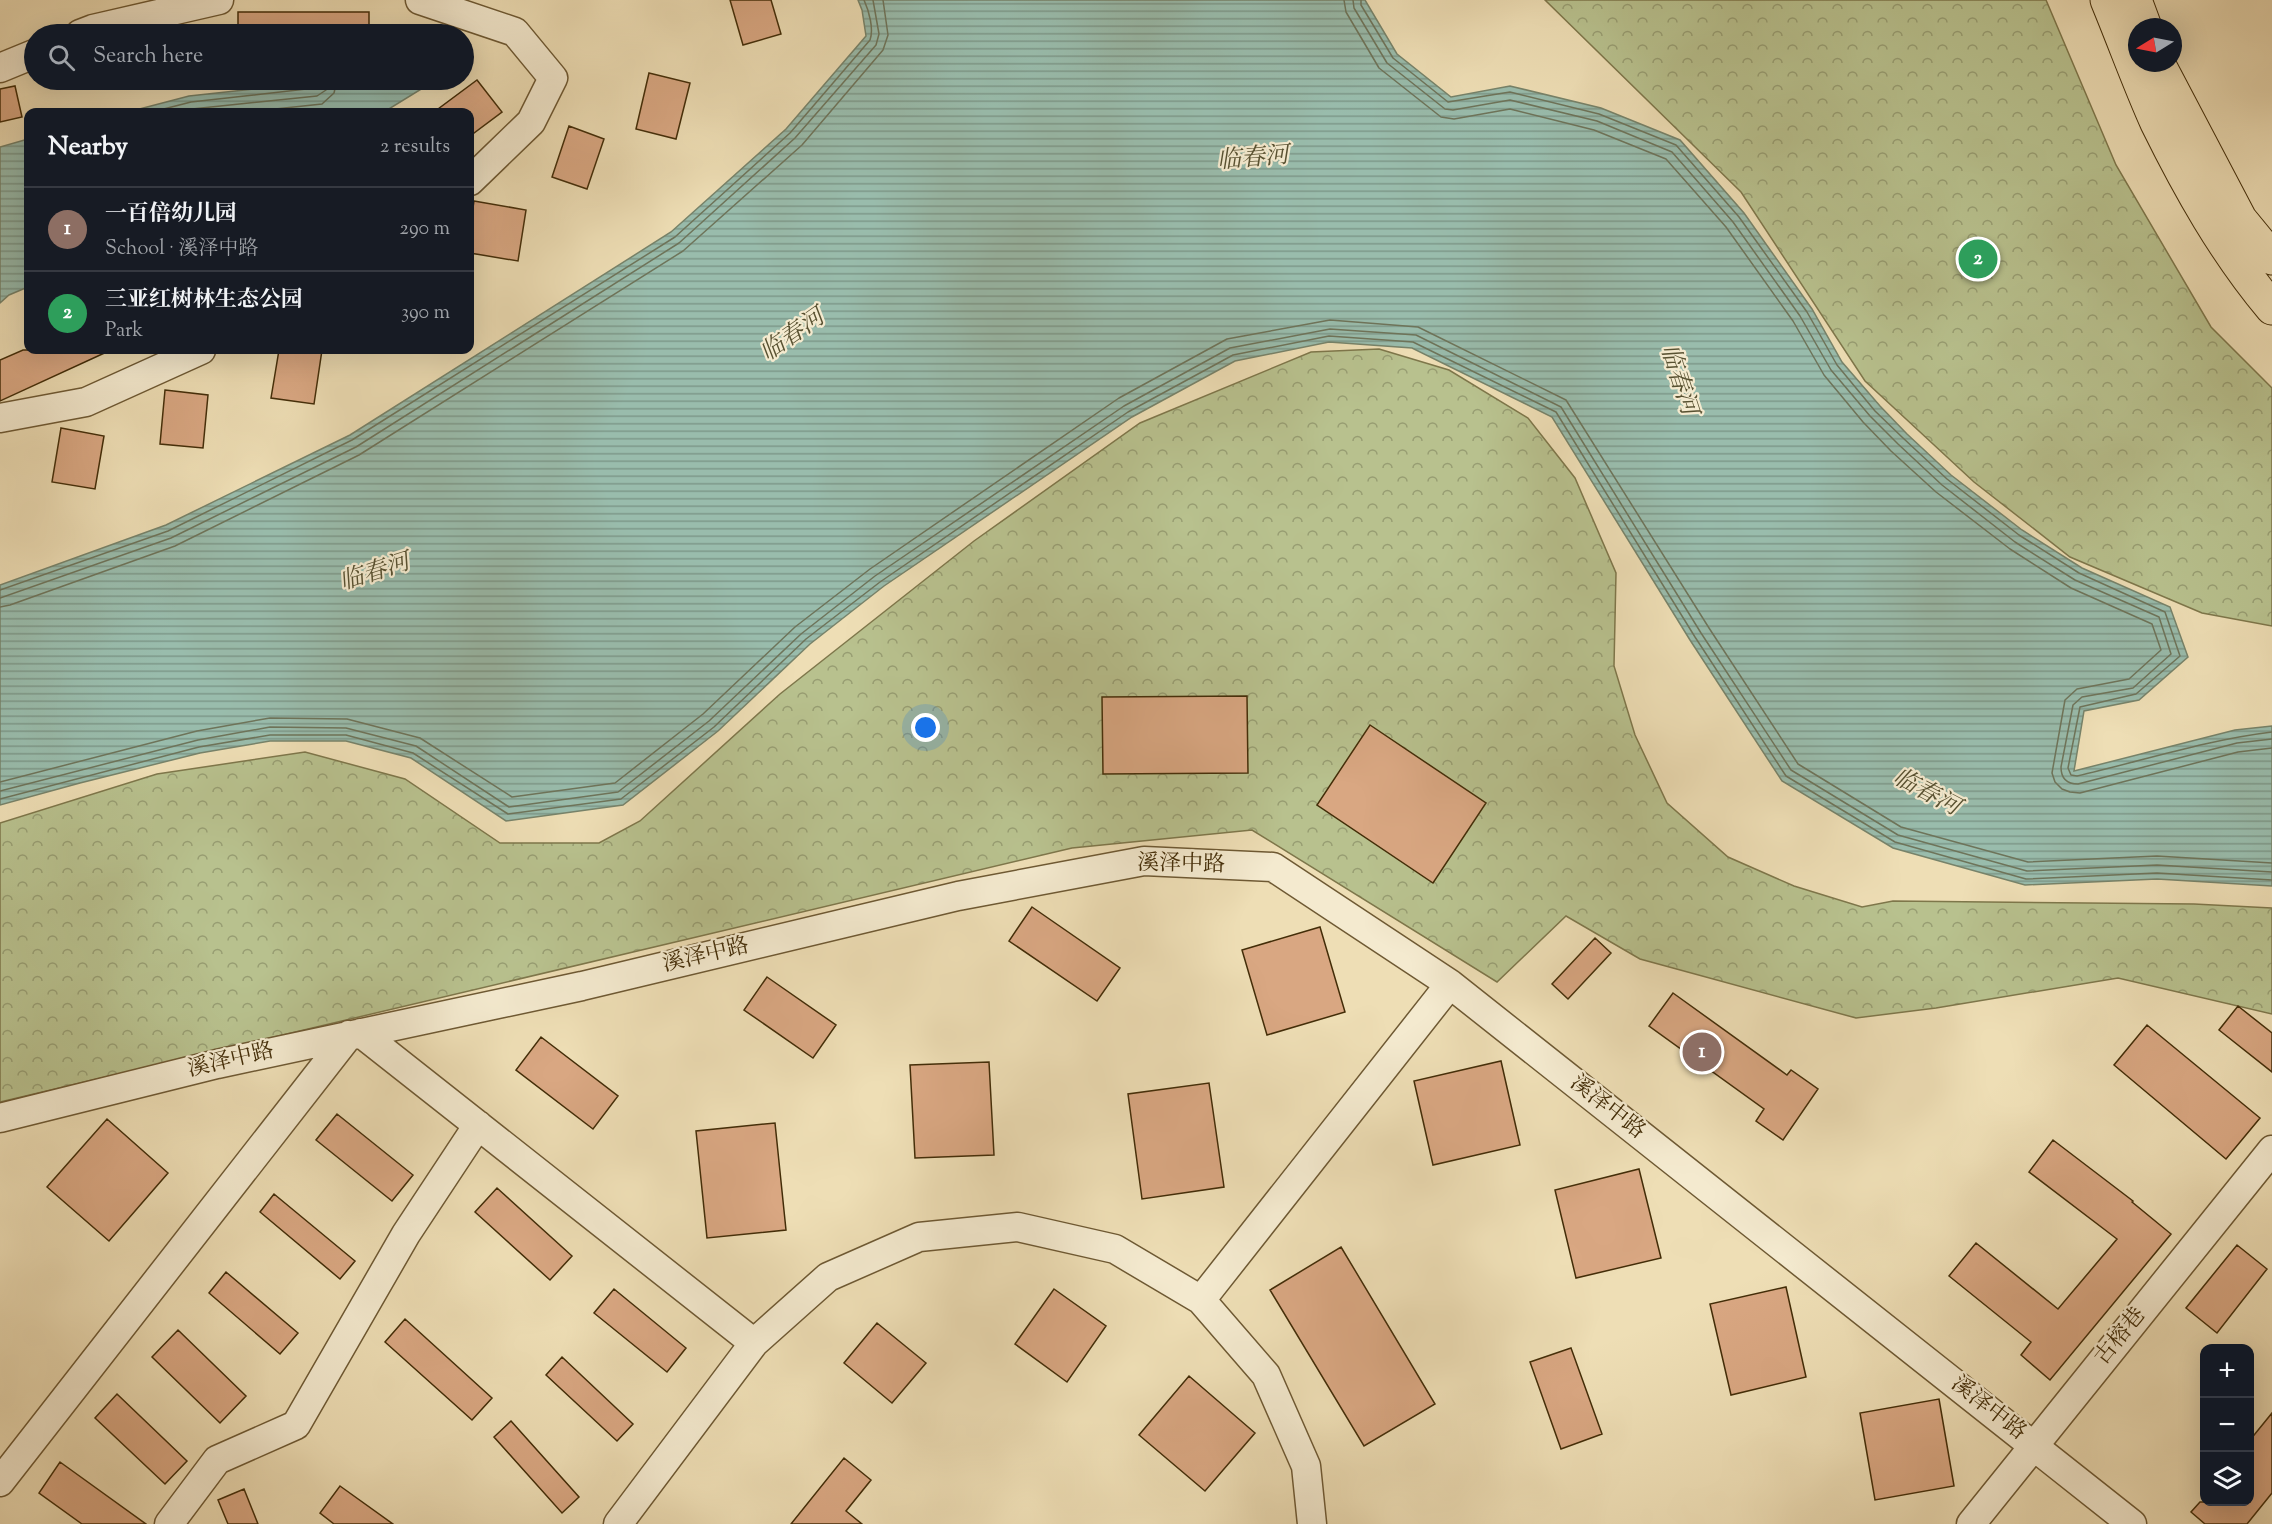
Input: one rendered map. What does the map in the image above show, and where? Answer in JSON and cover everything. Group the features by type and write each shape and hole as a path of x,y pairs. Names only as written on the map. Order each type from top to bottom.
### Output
{"main road":[{"path":"2107,0 2157,122 2197,199 2219,238 2272,309"},
{"path":"2135,0 2142,18"},
{"path":"2163,72 2240,219 2272,258"}],"street":[{"path":"115,24 219,0"},
{"path":"420,0 515,32 553,78 531,122 474,177"},
{"path":"0,68 24,58"},
{"path":"0,418 86,402 192,354"},
{"name":"溪泽中路","path":"0,1118 217,1064 582,986 958,896 1144,861 1273,867 1450,984 2132,1524"},
{"path":"1201,1300 1450,984"},
{"path":"0,1482 355,1034 478,1125 754,1343"},
{"path":"169,1524 217,1460 296,1425 406,1234 478,1125"},
{"name":"古榕巷","path":"1971,1524 2272,1150"},
{"path":"618,1524 754,1343 828,1277 919,1237 1018,1227 1115,1249 1201,1300 1266,1374 1306,1466 1312,1524"}],"green space":[{"path":"1545,0 2046,0 2116,165 2211,327 2272,388 2272,626 2202,613 2070,557 1974,482 1865,381 1741,192"},
{"path":"1379,349 1449,370 1528,418 1575,478 1616,573 1614,666 1635,735 1667,803 1728,857 1794,886 1862,907 1893,901 2194,904 2272,908 2272,1014 2118,978 1936,1008 1856,1018 1640,959 1566,916 1497,982 1252,830 1072,848 0,1102 0,823 157,774 305,752 405,779 500,843 599,843 640,821 780,694 974,541 1140,423 1311,352"}],"water":[{"name":"临春河","path":"858,0 1365,0 1397,54 1451,97 1510,86 1601,108 1680,140 1744,213 1812,309 1842,362 1907,434 1951,475 2022,530 2082,568 2170,607 2188,657 2139,700 2084,711 2074,771 2235,730 2272,726 2272,886 2157,879 2025,885 1893,848 1782,781 1690,640 1552,417 1412,348 1329,342 1235,361 1132,417 884,586 810,644 718,731 623,805 506,821 411,758 346,741 270,741 200,753 0,805 0,585 166,525 350,435 671,232 786,129 866,36"},
{"path":"244,90 420,90 390,108 143,108 189,96"},
{"path":"24,140 24,289 9,295 0,303 0,147"}],"building":[{"path":"730,0 771,0 781,34 743,45"},
{"path":"238,12 369,12 369,24 238,24"},
{"path":"649,73 690,83 676,139 636,129"},
{"path":"477,80 502,112 474,133 474,108 439,108 464,90 474,90 474,82"},
{"path":"15,86 22,117 0,122 0,89"},
{"path":"569,126 604,139 587,189 552,177"},
{"path":"474,201 526,210 518,261 474,254"},
{"path":"23,350 24,354 102,354 0,401 0,360"},
{"path":"278,354 321,354 314,404 271,398"},
{"path":"165,390 208,395 203,448 160,444"},
{"path":"61,428 104,436 95,489 52,482"},
{"path":"1247,696 1248,773 1103,774 1102,697"},
{"path":"1370,725 1486,803 1433,883 1317,805"},
{"path":"1032,907 1120,968 1097,1001 1009,941"},
{"path":"1320,927 1345,1012 1267,1035 1242,950"},
{"path":"1595,938 1611,953 1568,999 1552,984"},
{"path":"767,977 836,1025 813,1058 744,1010"},
{"path":"1673,993 1787,1075 1791,1070 1818,1089 1783,1140 1756,1121 1764,1109 1649,1026"},
{"path":"2238,1006 2272,1033 2272,1072 2219,1030"},
{"path":"2147,1025 2260,1118 2226,1159 2114,1065"},
{"path":"541,1037 618,1096 593,1129 516,1070"},
{"path":"1501,1061 1520,1145 1433,1165 1414,1081"},
{"path":"989,1062 994,1155 915,1158 910,1065"},
{"path":"1209,1083 1224,1187 1142,1199 1128,1094"},
{"path":"337,1114 413,1175 392,1201 316,1140"},
{"path":"107,1119 168,1173 109,1241 47,1187"},
{"path":"775,1123 786,1230 707,1238 696,1131"},
{"path":"2053,1140 2133,1201 2171,1234 2050,1380 2021,1355 2031,1342 1949,1276 1976,1243 2058,1309 2117,1239 2029,1172"},
{"path":"1639,1169 1661,1258 1576,1278 1555,1190"},
{"path":"497,1188 572,1256 550,1280 475,1212"},
{"path":"274,1194 355,1261 340,1279 260,1212"},
{"path":"2237,1245 2267,1269 2217,1333 2186,1308"},
{"path":"1341,1247 1435,1404 1364,1446 1270,1290"},
{"path":"226,1272 298,1333 280,1354 209,1293"},
{"path":"1786,1287 1806,1377 1731,1395 1710,1304"},
{"path":"614,1289 686,1348 667,1372 594,1313"},
{"path":"1054,1289 1106,1326 1067,1382 1015,1344"},
{"path":"405,1319 492,1398 472,1420 385,1342"},
{"path":"877,1323 926,1363 892,1403 844,1363"},
{"path":"178,1330 246,1396 220,1423 152,1357"},
{"path":"1571,1348 1602,1434 1561,1449 1530,1362"},
{"path":"562,1357 633,1424 617,1441 546,1375"},
{"path":"1189,1376 1255,1433 1205,1491 1139,1435"},
{"path":"117,1394 187,1461 165,1484 95,1418"},
{"path":"1939,1399 1954,1486 1875,1500 1860,1413"},
{"path":"2272,1413 2272,1493 2247,1524 2205,1524 2191,1512 2200,1502 2200,1506 2254,1506 2254,1435"},
{"path":"511,1421 579,1497 562,1513 494,1437"},
{"path":"844,1458 871,1480 846,1511 862,1524 791,1524"},
{"path":"60,1462 146,1524 82,1524 39,1493"},
{"path":"340,1486 393,1524 334,1524 320,1513"},
{"path":"244,1489 258,1524 228,1524 218,1500"}],"place":[{"name":"三亚红树林生态公园","path":"1978,259"},
{"name":"一百倍幼儿园","path":"1702,1052"}]}
